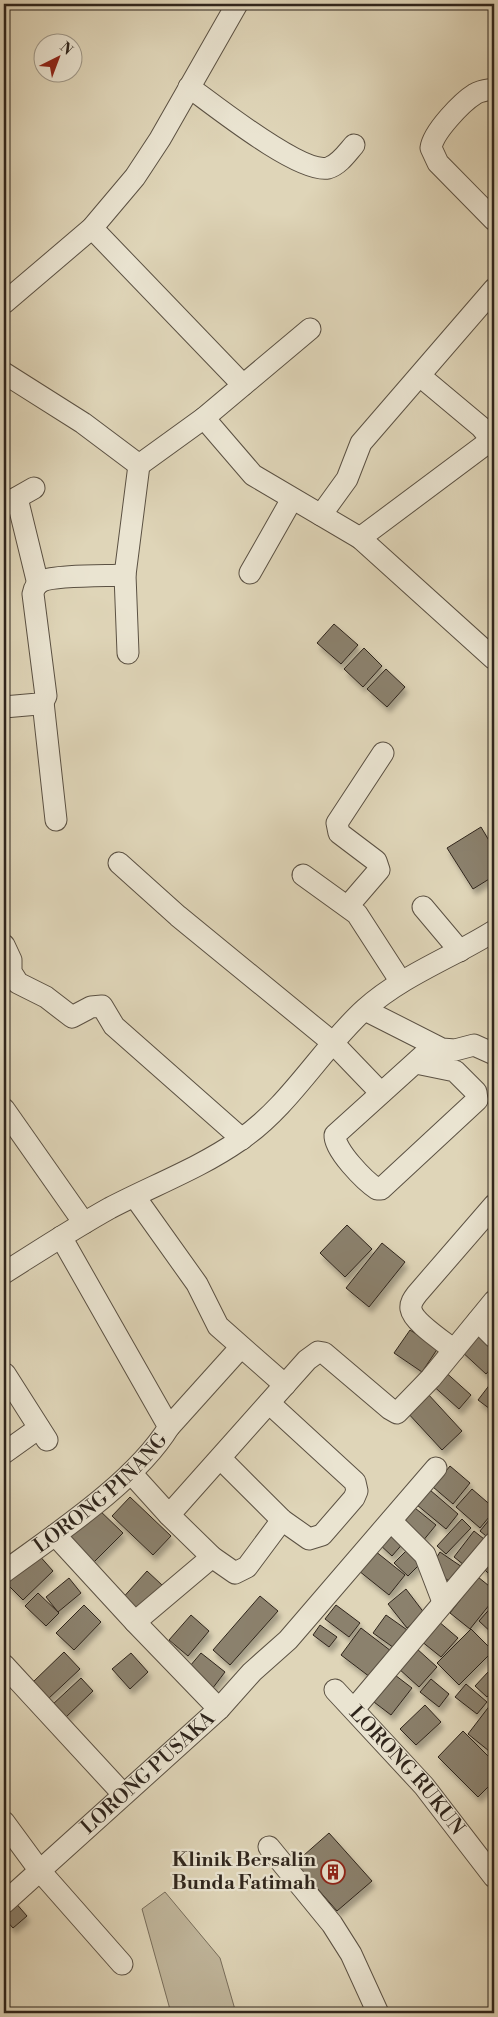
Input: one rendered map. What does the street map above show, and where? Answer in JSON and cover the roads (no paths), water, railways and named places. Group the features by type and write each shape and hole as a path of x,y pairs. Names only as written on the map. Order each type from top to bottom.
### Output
{"street":[{"path":"4,303 92,228 117,200 148,159 237,4"},
{"path":"189,88 282,153 312,166 328,168 334,165 354,145"},
{"path":"494,88 476,93 464,103 440,129 431,148 438,163 494,220"},
{"path":"92,228 243,385"},
{"path":"321,515 347,479 361,443 494,289"},
{"path":"128,654 125,575 139,466 204,418 310,329"},
{"path":"4,373 83,424 139,466"},
{"path":"360,538 494,440 420,376"},
{"path":"204,418 253,475 360,538 494,659"},
{"path":"18,497 38,584"},
{"path":"250,573 292,499"},
{"path":"56,820 43,702 46,696 45,685 33,594 38,584 43,580 125,575"},
{"path":"4,707 43,702"},
{"path":"348,906 379,870 379,867 376,861 339,832 337,823 383,753"},
{"path":"119,862 178,916 332,1042 381,1093"},
{"path":"303,875 348,906 356,914 401,982"},
{"path":"423,907 460,951"},
{"path":"4,1273 84,1222 196,1168 242,1139 286,1098 332,1042 365,1010 401,982 494,931"},
{"path":"4,945 11,960 11,972 18,983 46,997 72,1017 79,1016 91,1007 102,1006 114,1026 242,1139"},
{"path":"365,1010 442,1049 455,1050 474,1044 494,1054"},
{"path":"422,1057 455,1071 476,1092 477,1100 381,1189 377,1189 355,1169 335,1139 340,1129 381,1093 422,1057"},
{"path":"4,1109 84,1222"},
{"path":"134,1197 197,1284 218,1326 285,1386"},
{"path":"454,1350 415,1319 411,1310 411,1303 494,1206"},
{"name":"LORONG PINANG","path":"62,1237 169,1427"},
{"path":"169,1515 314,1354 324,1353 397,1413 454,1350 494,1301"},
{"path":"478,1321 494,1337"},
{"name":"LORONG PINANG","path":"4,1572 55,1535 131,1474 169,1427 241,1347"},
{"path":"4,1453 43,1434 5,1374"},
{"path":"220,1459 282,1520 303,1536 315,1539 322,1535 354,1498 357,1487 269,1403"},
{"path":"436,1468 391,1521 425,1555 443,1602"},
{"path":"131,1474 212,1557 235,1573 242,1571 282,1520"},
{"name":"LORONG PUSAKA","path":"4,1903 218,1708 252,1672 288,1640 391,1521"},
{"path":"55,1535 218,1708"},
{"path":"354,1709 494,1543"},
{"path":"135,1622 212,1557"},
{"path":"4,1664 123,1794"},
{"name":"LORONG RUKUN","path":"335,1690 424,1786 494,1877"},
{"path":"4,1822 40,1871 122,1964"},
{"path":"269,1847 332,1924 351,1954 378,2013"}],"place":[{"name":"Klinik Bersalin Bunda Fatimah","path":"333,1872"}]}
